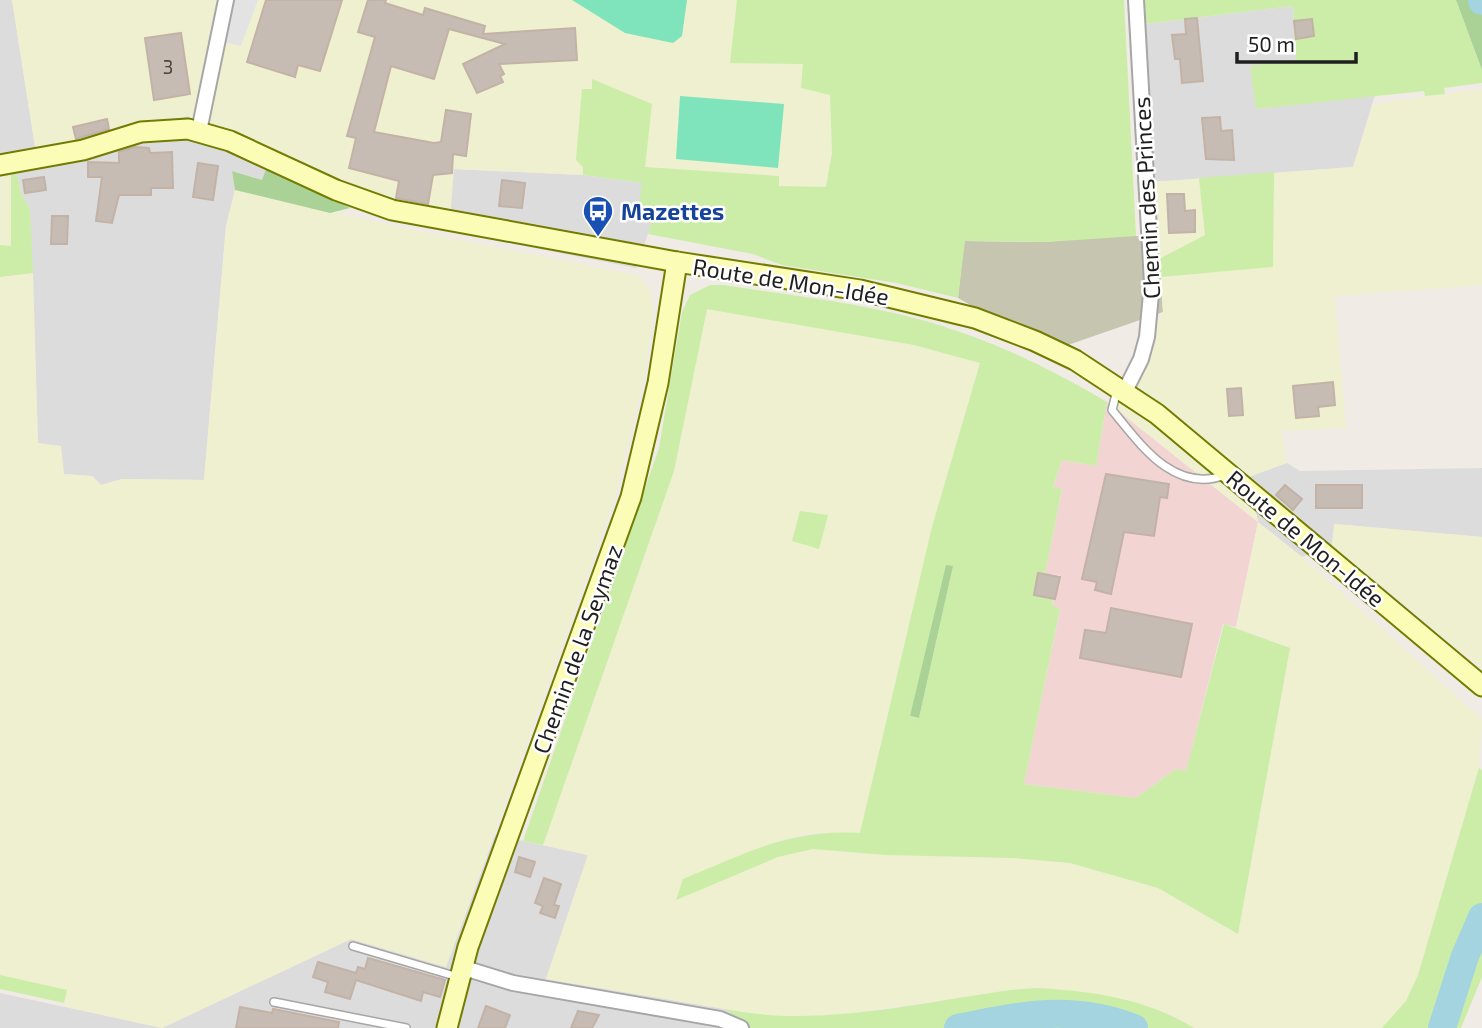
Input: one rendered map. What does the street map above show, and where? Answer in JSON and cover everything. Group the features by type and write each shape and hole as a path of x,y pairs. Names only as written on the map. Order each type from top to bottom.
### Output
{"street":[{"path":"200,131 226,0"},
{"name":"Chemin des Princes","path":"1121,388 1141,359 1147,337 1152,283 1136,0"},
{"name":"Route de Mon-Idée","path":"0,165 83,150 141,132 177,129 200,131 230,141 378,206 677,262 860,290 932,305 1035,341 1121,388 1230,474 1482,686"},
{"name":"Chemin de la Seymaz","path":"447,1028 460,972 631,497 658,383 677,262"},
{"path":"460,972 720,1019 741,1028"}],"lane":[{"path":"1121,388 1112,410 1168,472 1208,481 1230,474"},
{"path":"353,946 460,972"},
{"path":"274,1002 406,1028"}],"shaded area":[{"path":"0,0 12,0 36,153 188,116 267,167 263,180 232,171 235,190 226,226 204,480 123,479 101,485 92,476 63,474 38,443 30,209 21,193 17,174 0,177"},
{"path":"12,0 737,0 730,63 804,64 830,95 832,153 826,187 779,186 779,176 645,167 592,80 592,90 582,89 583,175 454,169 449,231 350,208 267,167 188,116 36,153"},
{"path":"226,0 258,0 241,46 218,40"},
{"path":"1293,6 1296,60 1256,109 1375,95 1353,167 1153,182 1144,24"},
{"path":"1482,89 1482,285 1335,296 1346,428 1281,431 1287,463 1248,477 1258,522 1107,402 1163,312 1153,182 1353,167 1373,104"},
{"path":"453,169 583,175 642,183 653,220 636,268 449,231"},
{"path":"11,175 11,246 0,245 1,177"},
{"path":"235,190 434,235 639,276 651,291 653,318 644,377 614,500 446,967 351,939 162,1028 64,1006 66,990 0,975 0,277 33,273 38,443 61,446 64,474 92,476 101,485 122,479 204,480 226,226"},
{"path":"1115,235 1157,237 1163,312 1068,345 958,298 964,241 1047,242"},
{"path":"707,308 914,345 980,362 932,527 860,833 806,833 775,842 683,879 677,899 778,857 813,849 886,855 1014,858 1070,863 1158,888 1238,934 1290,648 1236,627 1258,522 1302,557 1482,719 1479,768 1418,975 1406,1001 1382,1028 1194,1028 1174,1016 1066,990 1038,988 810,1019 785,1019 546,979 588,855 543,845 674,471"},
{"path":"1107,402 1258,522 1236,627 1223,624 1186,772 1176,769 1136,798 1024,784 1060,610 1053,607 1052,599 1055,599 1060,575 1045,574 1062,490 1053,488 1062,460 1096,466"},
{"path":"1287,463 1300,471 1482,468 1482,537 1335,524 1332,545 1302,557 1258,522 1248,477"},
{"path":"1334,524 1482,537 1482,669 1332,545"},
{"path":"495,835 588,855 546,979 725,1009 749,1028 162,1028 351,939 446,967"},
{"path":"0,993 162,1028 0,1028"}],"green space":[{"path":"572,0 687,0 682,36 673,43 625,33"},
{"path":"737,0 1124,0 1136,236 1047,242 965,241 958,298 896,283 782,265 753,254 648,234 652,220 638,213 642,183 583,175 583,167 576,160 582,89 592,89 592,79 652,104 645,167 779,176 779,186 826,187 832,153 830,95 801,88 803,64 730,63"},
{"path":"1143,0 1456,0 1482,70 1482,83 1444,88 1445,94 1425,96 1424,91 1256,109 1250,66 1296,60 1293,6 1144,24"},
{"path":"1456,0 1482,0 1482,70"},
{"path":"680,96 784,104 778,168 676,159"},
{"path":"267,167 350,208 330,213 235,190 232,171 262,180"},
{"path":"1274,172 1273,267 1161,277 1159,259 1205,235 1199,178"},
{"path":"17,174 21,193 30,209 33,273 0,277 0,245 11,246 11,175"},
{"path":"710,285 723,285 846,303 918,319 967,334 1015,354 1062,376 1107,402 1096,466 1062,460 1053,487 1062,489 1045,574 1038,573 1034,595 1052,599 1053,606 1060,609 1024,784 1136,798 1176,769 1186,771 1224,624 1290,648 1238,934 1158,888 1070,863 1014,858 886,855 813,849 778,857 676,900 683,879 749,852 811,835 860,833 932,527 980,363 914,345 707,309 674,471 543,845 523,841 659,448 682,312 690,295","holes":["953,566 919,718 910,716"]},
{"path":"800,511 828,515 819,549 792,541"},
{"path":"946,565 953,566 919,718 910,716"},
{"path":"1479,768 1482,770 1482,977 1461,1028 1382,1028 1406,1001 1418,975"},
{"path":"0,975 67,990 64,1003 0,989"},
{"path":"1037,988 1079,991 1119,998 1158,1010 1194,1028 749,1028 725,1009 795,1016 831,1015"}],"building":[{"path":"266,0 342,0 320,71 298,65 295,77 247,62"},
{"path":"368,0 386,0 385,3 423,15 425,8 485,26 483,34 575,28 577,60 499,64 504,74 500,76 503,82 477,93 463,64 505,44 449,29 434,79 391,66 374,132 441,142 446,110 471,114 466,156 453,154 452,173 433,175 428,204 396,198 399,181 349,168 356,138 347,136 375,37 358,32"},
{"path":"1197,18 1203,81 1182,83 1180,59 1175,59 1172,35 1186,34 1185,19"},
{"path":"1312,19 1314,36 1296,39 1294,21"},
{"path":"181,33 190,94 154,100 145,38"},
{"path":"1220,117 1221,131 1232,130 1234,160 1206,159 1202,118"},
{"path":"107,119 109,129 76,139 73,127"},
{"path":"135,147 149,148 150,153 172,152 173,188 151,188 151,195 119,195 112,223 96,221 102,177 88,177 88,162 119,163 119,152"},
{"path":"198,163 218,166 213,200 193,197"},
{"path":"44,177 46,190 25,193 23,180"},
{"path":"502,180 525,183 522,208 499,206"},
{"path":"1167,194 1184,194 1185,211 1195,210 1195,232 1169,233"},
{"path":"52,216 68,216 67,244 51,244"},
{"path":"1333,382 1335,405 1318,407 1319,416 1296,418 1293,386"},
{"path":"1241,388 1243,415 1229,416 1227,389"},
{"path":"1106,474 1169,484 1167,498 1160,497 1154,536 1124,532 1111,594 1095,590 1097,582 1082,579"},
{"path":"1285,485 1302,499 1293,510 1276,495"},
{"path":"1316,485 1362,485 1362,508 1316,508"},
{"path":"1038,573 1060,577 1055,599 1034,595"},
{"path":"1111,608 1192,624 1181,677 1080,658 1085,630 1106,633"},
{"path":"519,857 535,862 530,877 515,872"},
{"path":"544,878 561,884 554,905 559,906 555,918 540,913 543,906 535,903"},
{"path":"368,958 445,980 440,997 423,992 421,1001 356,980 350,999 325,992 328,982 313,977 318,962 356,973 358,967 365,969"},
{"path":"486,1006 510,1015 505,1028 478,1028"},
{"path":"240,1007 272,1013 273,1009 339,1022 338,1028 236,1028"},
{"path":"578,1011 599,1015 592,1028 571,1028"}],"waterway":[{"path":"1442,1028 1465,956 1482,917"},
{"path":"958,1028 1046,1014 1089,1016 1134,1028"}],"place":[{"name":"Mazettes","path":"598,238"}]}
